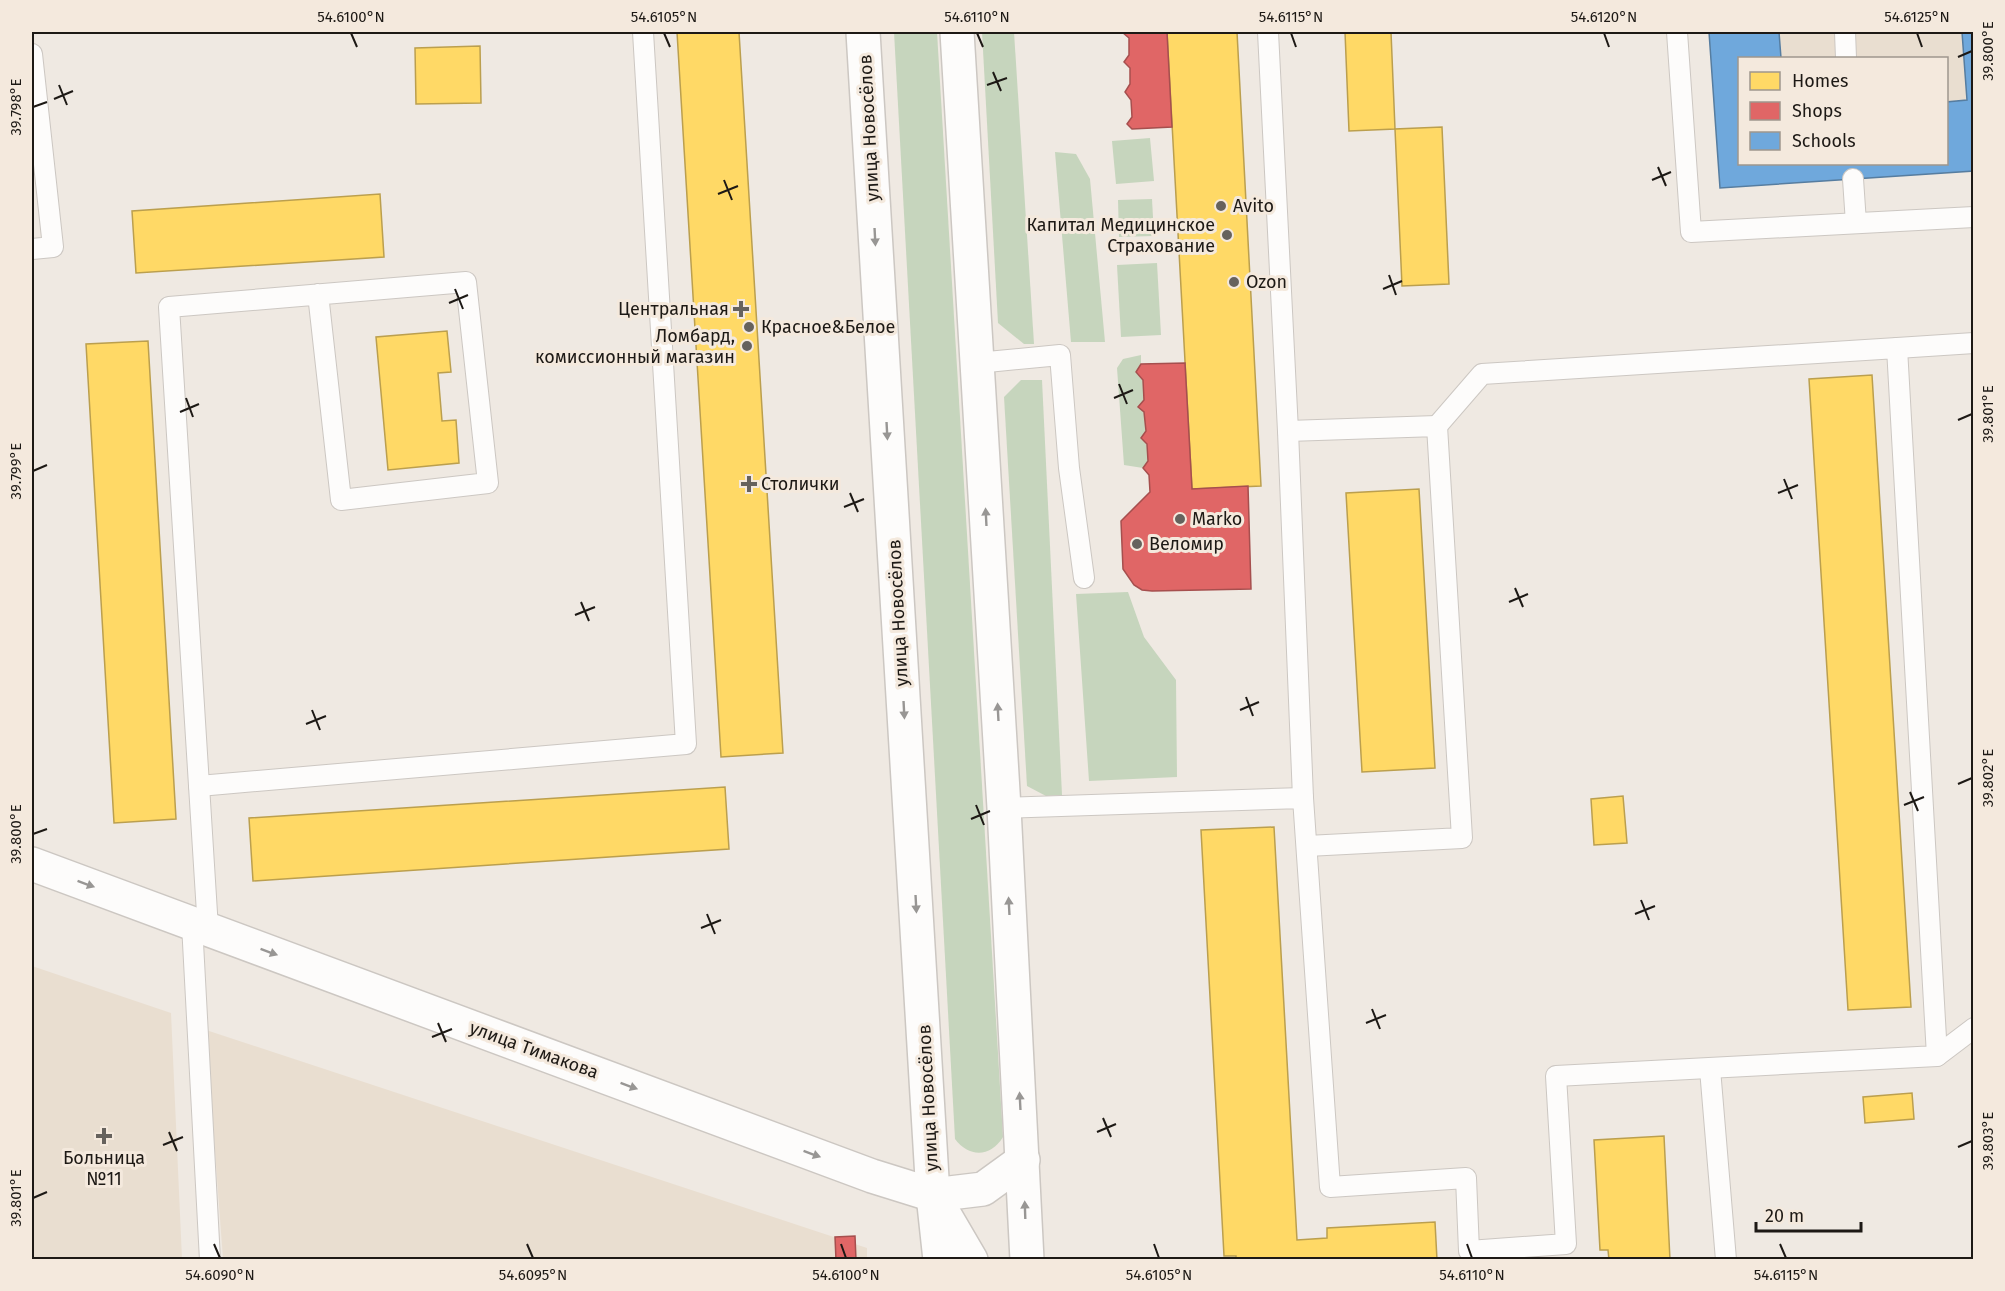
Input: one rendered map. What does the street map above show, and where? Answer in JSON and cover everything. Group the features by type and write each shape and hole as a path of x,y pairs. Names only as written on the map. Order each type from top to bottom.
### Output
{"main road":[{"name":"улица Новосёлов","path":"863,32 933,1195 940,1260"},
{"path":"957,32 1004,808 1027,1260"},
{"name":"улица Тимакова","path":"32,864 850,1168 933,1195"},
{"name":"улица Новосёлов","path":"933,1195 983,1189 1023,1160"},
{"path":"933,1195 971,1260"}],"lane":[{"path":"199,786 686,744 643,32"},
{"path":"1268,32 1303,798 1330,1187 1466,1178 1469,1251 1566,1244 1556,1076 1937,1056 1974,1028"},
{"path":"1677,32 1691,232 1974,217"},
{"path":"1845,32 1846,57"},
{"path":"32,54 52,247 32,249"},
{"path":"1853,179 1856,223"},
{"path":"210,1260 200,926 199,786 170,307 318,294 466,282 488,483 341,500 318,294"},
{"path":"1307,846 1462,838 1437,426 1482,374 1974,343"},
{"path":"1897,348 1937,1056"},
{"path":"977,363 1060,356 1070,468 1084,579"},
{"path":"1288,431 1437,426"},
{"path":"1004,808 1303,798"},
{"path":"1710,1069 1726,1260"}],"shaded area":[{"path":"1709,32 1973,32 1973,171 1720,188"},
{"name":"Больница №11","path":"32,966 171,1013 182,1259 32,1259"},
{"path":"206,1030 867,1248 867,1259 223,1259"}],"green space":[{"path":"894,32 937,32 1003,1137 998,1144 980,1153 967,1150 955,1139"},
{"path":"982,32 1014,32 1034,344 1024,344 998,323"},
{"path":"1150,138 1154,181 1116,184 1112,141"},
{"path":"1055,152 1076,154 1090,179 1105,342 1071,342"},
{"path":"1152,199 1154,236 1119,237 1118,200"},
{"path":"1157,263 1161,335 1121,337 1117,265"},
{"path":"1141,355 1141,364 1136,372 1143,380 1146,431 1141,438 1147,444 1148,461 1143,468 1124,465 1117,368 1123,359"},
{"path":"1021,380 1042,380 1062,795 1046,796 1027,786 1004,397"},
{"path":"1128,592 1144,637 1176,680 1177,777 1089,781 1076,594"}],"building: Homes":[{"path":"677,32 739,32 783,753 721,757"},
{"path":"1167,32 1237,32 1261,486 1192,489"},
{"path":"1345,32 1391,32 1395,129 1349,131"},
{"path":"480,46 481,103 416,104 415,48"},
{"path":"1442,127 1449,284 1402,286 1395,129"},
{"path":"380,194 384,257 136,273 132,211"},
{"path":"447,331 451,372 438,373 442,421 456,420 459,463 388,470 376,337"},
{"path":"148,341 176,819 114,823 86,344"},
{"path":"1872,375 1911,1007 1848,1010 1809,379"},
{"path":"1419,489 1435,768 1362,772 1346,493"},
{"path":"725,787 729,849 253,881 249,818"},
{"path":"1623,796 1627,843 1594,845 1591,799"},
{"path":"1274,827 1297,1240 1327,1238 1327,1228 1435,1222 1437,1260 1236,1260 1236,1256 1224,1256 1201,830"},
{"path":"1912,1093 1914,1119 1865,1123 1863,1097"},
{"path":"1664,1136 1670,1260 1609,1260 1608,1250 1600,1250 1594,1140"}],"building: Shops":[{"path":"1122,32 1167,32 1172,127 1132,129 1127,124 1132,117 1131,100 1125,92 1130,84 1130,68 1124,62 1129,55 1129,38"},
{"path":"1185,363 1192,489 1248,486 1251,589 1142,590 1134,585 1123,569 1121,521 1150,492 1149,475 1143,468 1148,461 1147,444 1141,438 1146,431 1144,412 1138,407 1144,400 1143,380 1136,372 1141,364"},
{"path":"855,1236 856,1260 836,1260 835,1237"}],"building: Schools":[{"path":"1709,32 1779,32 1781,57 1738,57 1738,165 1948,165 1948,102 1967,100 1962,32 1974,32 1974,171 1720,188"}],"place":[{"name":"Avito","path":"1221,206"},
{"name":"Капитал Медицинское Страхование","path":"1227,235"},
{"name":"Ozon","path":"1234,282"},
{"name":"Центральная","path":"741,309"},
{"name":"Красное&Белое","path":"749,327"},
{"name":"Ломбард, комиссионный магазин","path":"747,346"},
{"name":"Столички","path":"749,484"},
{"name":"Marko","path":"1180,519"},
{"name":"Веломир","path":"1137,544"},
{"name":"Больница №11","path":"104,1136"}]}
